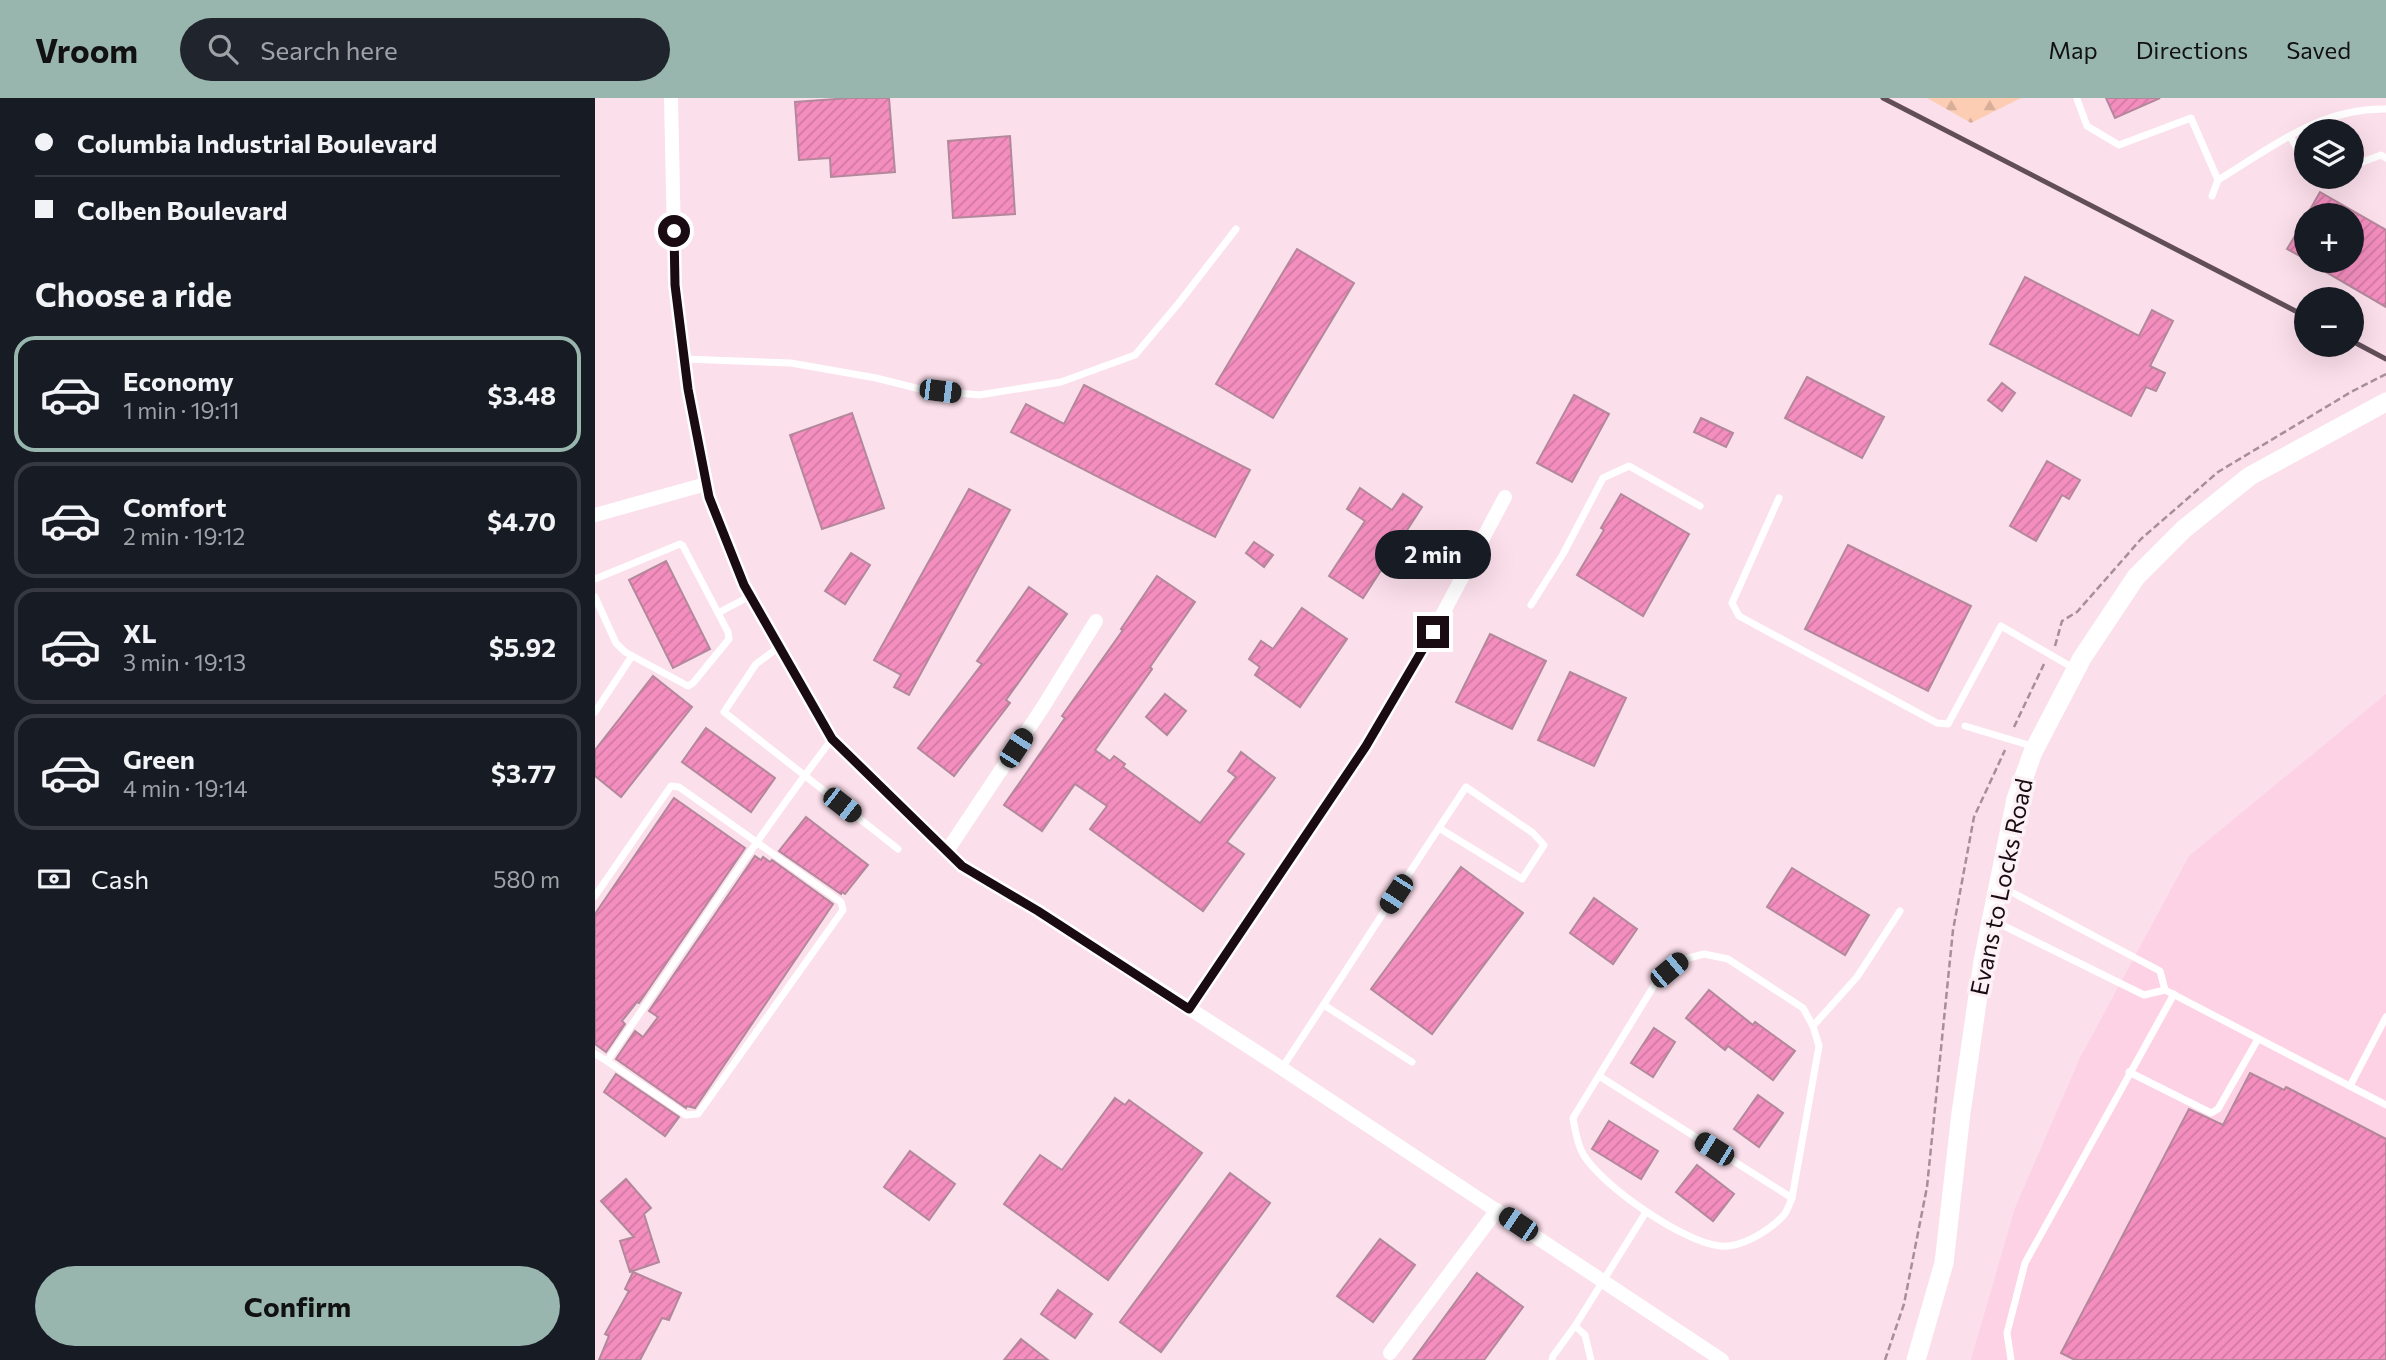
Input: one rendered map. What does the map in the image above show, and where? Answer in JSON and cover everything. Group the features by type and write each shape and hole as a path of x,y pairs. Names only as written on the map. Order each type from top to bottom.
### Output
{"street":[{"path":"671,98 675,285 684,359 709,497 750,596 832,739 962,866 1038,911 1281,1068 1722,1360"},
{"name":"Evans to Locks Road","path":"1916,1360 1944,1263 1963,1099 1983,961 2016,799 2035,748 2076,669 2136,577 2184,529 2250,476 2386,402"},
{"path":"595,515 706,484"},
{"path":"1189,1009 1366,746 1433,632 1505,496"},
{"path":"947,851 1043,707 1096,621"},
{"path":"1390,1353 1497,1210"}],"lane":[{"path":"2077,99 2087,126 2119,145 2191,118 2218,180"},
{"path":"2212,197 2218,180 2313,122 2361,109 2386,109"},
{"path":"2290,136 2294,143"},
{"path":"2364,161 2381,155 2386,158"},
{"path":"684,359 791,363 920,389 979,396 1061,382 1135,355 1236,229"},
{"path":"1531,605 1563,554 1603,478 1629,466 1700,506"},
{"path":"1779,498 1732,603 1739,616 1937,723 1948,724 2001,626 2076,669"},
{"path":"595,579 680,544 728,632 729,639 688,686 632,656 616,643 595,597"},
{"path":"718,613 750,596"},
{"path":"779,646 756,664 724,712 898,849"},
{"path":"595,712 632,656"},
{"path":"1965,726 2035,748"},
{"path":"607,1061 832,739"},
{"path":"595,897 671,786 679,787 841,902 843,910 698,1114 686,1115 595,1054"},
{"path":"1281,1068 1324,1004 1439,828 1466,787 1533,833 1544,845 1522,879 1439,828"},
{"path":"1999,886 2160,971 2165,990"},
{"path":"1813,1026 1857,977 1901,911"},
{"path":"1992,920 2144,995 2165,990 2386,1105"},
{"path":"1704,954 1728,959 1803,1008 1813,1026 1819,1046 1792,1198 1784,1216 1750,1240 1721,1246 1696,1240 1646,1212 1597,1171 1582,1154 1573,1118 1658,979 1681,960 1704,954"},
{"path":"2011,1360 2007,1333 2025,1264 2173,994"},
{"path":"1324,1004 1412,1062"},
{"path":"2350,1086 2386,1017"},
{"path":"2129,1072 2211,1113 2218,1109 2258,1039"},
{"path":"1599,1076 1792,1198"},
{"path":"1552,1360 1646,1212"},
{"path":"1575,1326 1585,1335 1591,1360"}],"path":[{"path":"2057,642 2061,621 2077,612 2141,539 2192,493 2218,472 2275,437 2386,374"},
{"path":"2015,724 2043,666"},
{"path":"1885,1360 1904,1304 1927,1187 1953,930 1974,817 2005,751"}],"shaded area":[{"path":"2386,694 2386,1360 1971,1360 2015,1208 2080,1058 2189,856"}],"green space":[{"path":"1927,98 2021,98 1971,123"}],"building":[{"path":"889,98 895,172 831,177 830,158 799,160 795,102"},
{"path":"2106,98 2160,98 2115,118"},
{"path":"1010,136 1015,214 953,218 948,141"},
{"path":"2320,192 2339,203 2314,203"},
{"path":"2364,217 2386,230 2386,307 2364,294 2364,287 2352,287 2328,273 2364,273"},
{"path":"2294,237 2294,253 2287,249"},
{"path":"1297,249 1354,283 1273,418 1216,384"},
{"path":"2025,277 2139,336 2152,310 2173,321 2150,366 2165,373 2156,391 2146,387 2131,416 1990,344"},
{"path":"1807,377 1884,417 1862,458 1785,418"},
{"path":"2002,383 2015,393 2002,411 1988,400"},
{"path":"1084,385 1250,470 1215,537 1011,432 1026,404 1064,424"},
{"path":"1574,395 1609,414 1572,482 1537,463"},
{"path":"852,413 884,508 822,529 790,435"},
{"path":"1701,418 1733,433 1726,447 1694,432"},
{"path":"2047,461 2080,480 2069,499 2062,495 2036,541 2010,526"},
{"path":"1360,488 1392,510 1403,494 1422,507 1363,598 1329,576 1365,521 1347,509"},
{"path":"969,489 1010,510 909,695 894,687 901,675 874,660"},
{"path":"1621,494 1689,534 1643,616 1577,575 1604,530 1601,528"},
{"path":"1254,542 1273,555 1264,567 1246,553"},
{"path":"1848,545 1971,606 1928,691 1805,629"},
{"path":"851,553 870,565 845,604 825,591"},
{"path":"666,561 710,649 673,668 629,580"},
{"path":"1157,576 1195,602 1095,750 1110,761 1114,756 1125,764 1123,767 1200,823 1236,777 1228,771 1241,752 1275,778 1227,842 1244,854 1203,911 1090,829 1107,806 1075,784 1042,831 1004,805 1065,718 1062,716 1123,630 1121,629"},
{"path":"1029,587 1067,614 1006,700 1010,703 954,776 918,748 982,664 977,661"},
{"path":"1302,608 1347,639 1300,707 1255,675 1260,667 1249,659 1261,641 1273,649"},
{"path":"1490,634 1546,661 1512,729 1456,702"},
{"path":"1570,672 1626,698 1594,766 1538,740"},
{"path":"653,676 692,707 621,797 595,776 595,750"},
{"path":"1165,694 1186,711 1167,735 1146,717"},
{"path":"706,728 775,778 751,812 682,762"},
{"path":"674,798 745,848 639,1003 637,1002 622,1021 625,1024 606,1052 595,1044 595,914"},
{"path":"806,817 868,865 845,894 841,894 779,851"},
{"path":"755,856 761,860 763,857 770,862 772,860 833,904 695,1108 686,1108 616,1059 635,1031 643,1037 658,1017 649,1011"},
{"path":"1461,867 1523,913 1432,1034 1371,989"},
{"path":"1792,868 1869,915 1845,955 1767,907"},
{"path":"1594,898 1637,929 1613,964 1570,933"},
{"path":"1709,990 1753,1025 1755,1022 1795,1051 1773,1080 1728,1046 1725,1050 1686,1018"},
{"path":"1654,1028 1675,1042 1653,1077 1631,1063"},
{"path":"2250,1073 2284,1090 2286,1087 2386,1139 2386,1360 2075,1360 2061,1353 2189,1109 2223,1125"},
{"path":"616,1074 679,1117 665,1136 604,1092"},
{"path":"1758,1095 1783,1113 1759,1147 1734,1129"},
{"path":"1115,1098 1125,1105 1129,1100 1202,1153 1108,1280 1004,1204 1040,1155 1062,1170"},
{"path":"1609,1121 1658,1151 1641,1179 1592,1149"},
{"path":"910,1151 955,1184 929,1220 884,1187"},
{"path":"1697,1165 1734,1194 1713,1221 1676,1192"},
{"path":"1230,1173 1270,1203 1161,1352 1120,1322"},
{"path":"626,1179 651,1208 644,1214 659,1262 630,1272 620,1241 634,1237 601,1201"},
{"path":"1380,1239 1415,1265 1373,1322 1337,1296"},
{"path":"633,1272 681,1293 669,1320 662,1318 640,1360 599,1360 609,1336 605,1334 629,1291 625,1289"},
{"path":"1477,1273 1523,1307 1484,1360 1413,1360"},
{"path":"1058,1290 1092,1314 1075,1338 1041,1314"},
{"path":"1021,1339 1048,1360 1004,1360"}],"railway":[{"path":"1883,98 2294,310"},
{"path":"2364,347 2386,359"}],"route":[{"path":"674,231 675,285 688,389 709,497 744,585 832,739 962,866 1038,911 1189,1009 1366,746 1433,632"}]}
